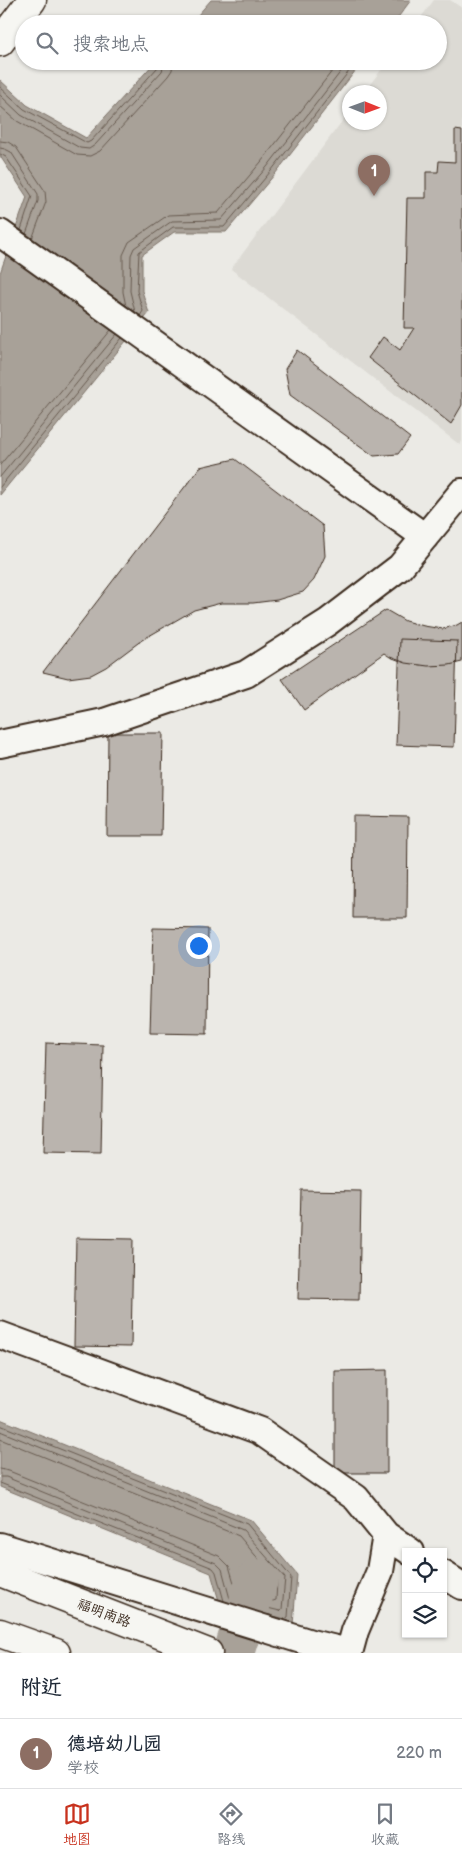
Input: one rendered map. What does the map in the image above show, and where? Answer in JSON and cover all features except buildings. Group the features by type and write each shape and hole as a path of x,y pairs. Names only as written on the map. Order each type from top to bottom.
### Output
{"main road":[{"path":"21,15 32,0"},
{"path":"0,42 15,22"},
{"name":"福明南路","path":"0,1572 197,1649"},
{"path":"0,1633 56,1653"}],"street":[{"path":"0,232 425,536"},
{"path":"0,744 104,722 246,674 328,622 400,567 462,492"},
{"path":"0,1335 260,1431 356,1498 386,1535 405,1548"},
{"path":"0,1546 194,1605 310,1643 348,1653 380,1571 386,1535"},
{"path":"447,1577 462,1586"}],"shaded area":[{"path":"434,0 450,0 462,8 462,441 460,445 231,269 342,121 342,130 387,130 387,85 369,85 381,70 447,70 447,15 423,15"}],"water":[{"path":"211,0 411,0 400,15 198,15"},
{"path":"148,70 356,70 344,85 342,85 342,88 275,174 226,232 174,232 142,255 142,291 149,313 0,495 0,273 27,197 0,156 0,80 27,105 86,138"},
{"path":"0,1419 251,1520 297,1575 293,1625 221,1608 211,1573 0,1487"}],"waterway":[{"path":"234,1653 257,1580"}],"place":[{"name":"德培幼儿园","path":"374,196"}]}
